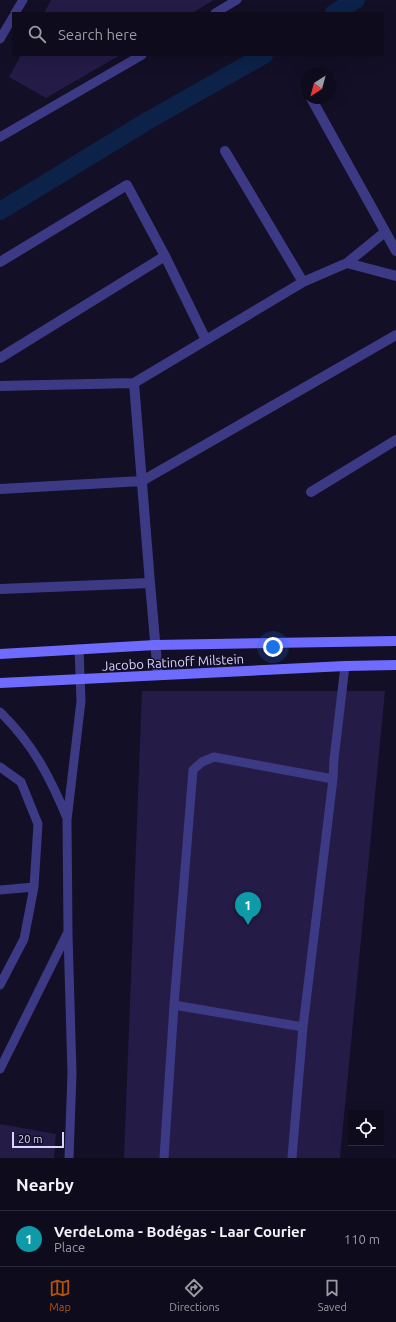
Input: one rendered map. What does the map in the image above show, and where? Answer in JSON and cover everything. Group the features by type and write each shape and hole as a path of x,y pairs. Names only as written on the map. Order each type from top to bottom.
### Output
{"street":[{"path":"314,104 396,251"},
{"path":"225,151 303,282"},
{"path":"0,262 127,185 165,256 206,340"},
{"path":"0,386 134,383 303,282 347,263 385,232"},
{"path":"0,358 165,256"},
{"path":"347,263 396,276"},
{"path":"0,489 142,482 396,335"},
{"path":"134,383 158,675"},
{"path":"311,492 396,440"},
{"path":"0,589 150,583"},
{"name":"Jacobo Ratinoff Milstein","path":"0,654 155,645 396,641"},
{"name":"Jacobo Ratinoff Milstein","path":"0,683 396,664"}],"lane":[{"path":"16,12 23,0"},
{"path":"217,12 237,0"},
{"path":"0,39 12,19"},
{"path":"0,137 140,56"},
{"path":"69,1158 72,1073 68,932 68,820 81,701 79,649"},
{"path":"292,1158 303,1027 345,666"},
{"path":"0,712 12,724 35,753 54,785 68,820"},
{"path":"164,1158 174,1005 193,770 202,762 214,757 333,779"},
{"path":"0,767 21,782 38,824 34,887 24,939 0,985"},
{"path":"0,890 34,887"},
{"path":"0,1069 68,932"},
{"path":"174,1005 303,1027"}],"building":[{"path":"51,0 214,0 194,12 45,12"},
{"path":"20,56 118,56 46,98 9,77"},
{"path":"142,691 385,691 340,1158 124,1158"},
{"path":"0,1124 56,1134 54,1158 0,1158"}],"waterway":[{"path":"336,12 356,0"},
{"path":"0,211 149,120 262,56"}],"place":[{"name":"VerdeLoma - Bodégas - Laar Courier","path":"248,925"}]}
